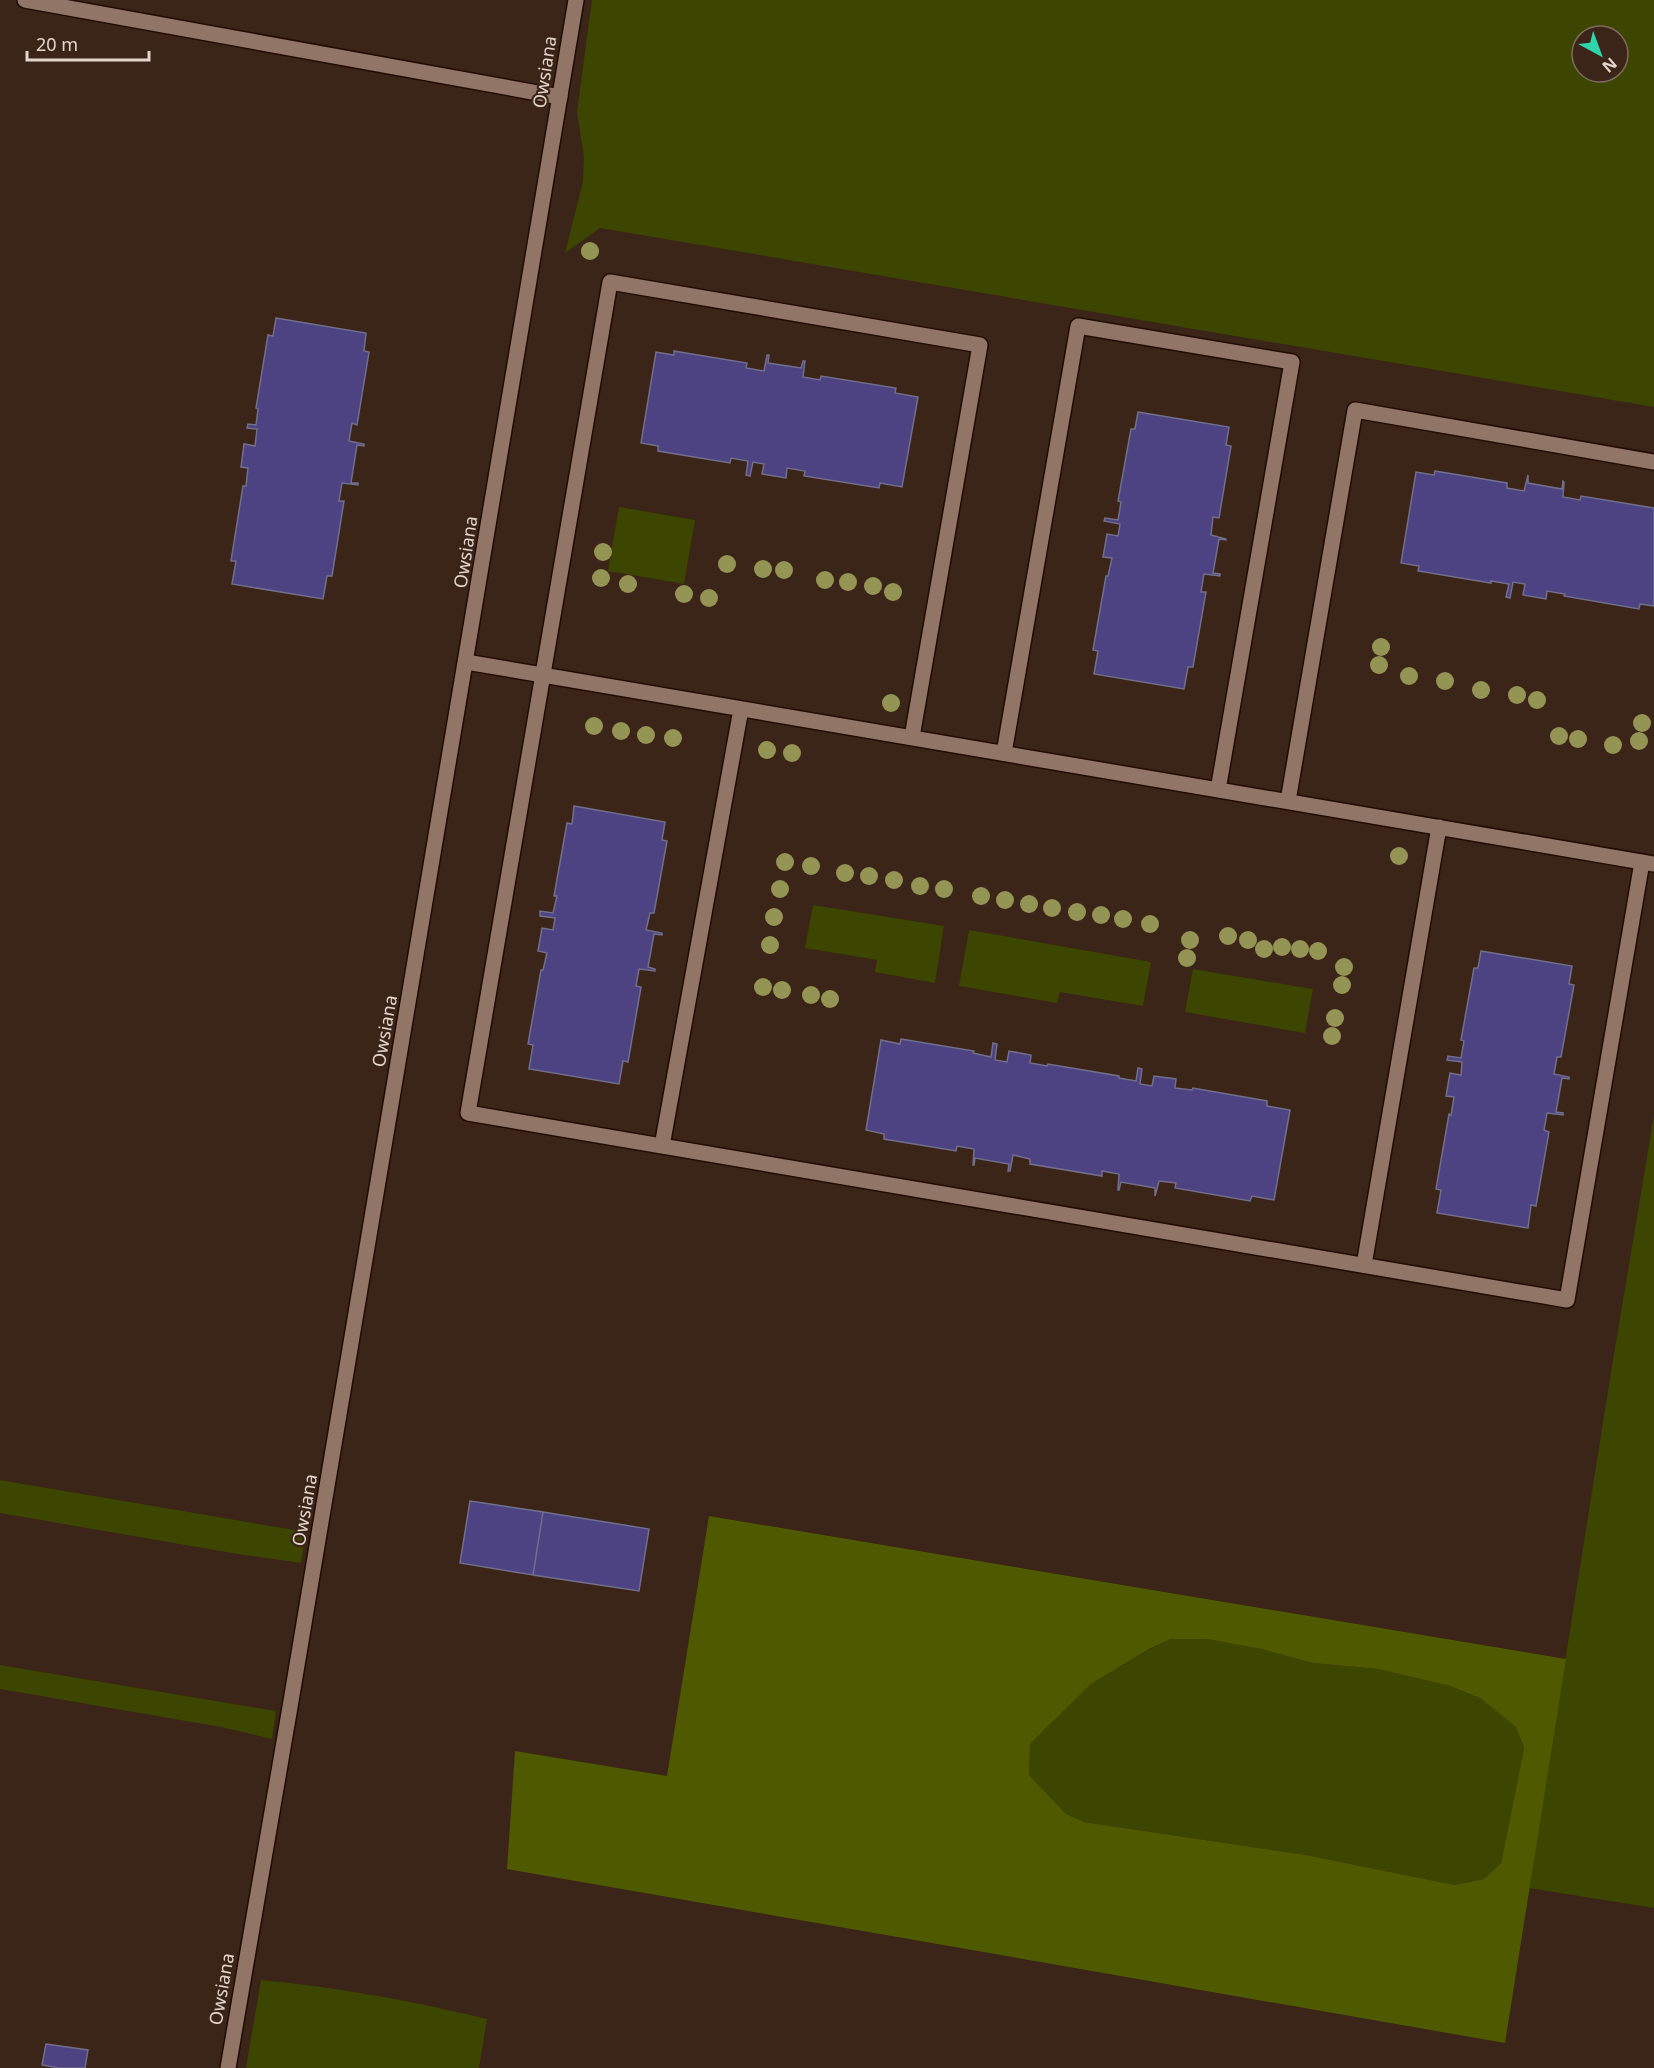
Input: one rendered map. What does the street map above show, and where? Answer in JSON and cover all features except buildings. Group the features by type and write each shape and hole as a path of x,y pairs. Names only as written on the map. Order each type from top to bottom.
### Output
{"street":[{"path":"25,0 49,2 560,97"},
{"name":"Owsiana","path":"228,2068 576,0"},
{"path":"466,662 543,675 741,708 912,738 1218,790 1288,801 1648,863 1567,1300 468,1113 543,675 610,282 980,345 912,738"},
{"path":"1004,753 1078,326 1281,360 1292,362 1218,790"},
{"path":"1288,801 1355,410 1654,462"},
{"path":"662,1146 741,708"},
{"path":"1364,1265 1439,827"}],"green space":[{"path":"592,0 1654,0 1654,407 600,228 565,253 583,182 584,157 577,112"},
{"path":"619,507 695,520 684,584 608,571"},
{"path":"813,905 944,926 935,983 875,972 877,960 805,948"},
{"path":"969,930 1151,962 1143,1006 1060,992 1057,1003 959,986"},
{"path":"1193,969 1313,989 1305,1033 1185,1012"},
{"path":"1654,1115 1654,1908 1529,1888"},
{"path":"0,1480 306,1532 301,1563 0,1513"},
{"path":"709,1516 1566,1659 1505,2043 507,1869 515,1751 667,1776","holes":["1171,1639 1207,1639 1261,1649 1313,1663 1378,1669 1450,1686 1480,1698 1516,1727 1524,1748 1501,1863 1484,1879 1455,1885 1306,1855 1084,1822 1066,1814 1029,1775 1030,1744 1091,1684 1151,1648"]},
{"path":"1171,1639 1207,1639 1261,1649 1313,1663 1378,1669 1450,1686 1480,1698 1516,1727 1524,1748 1501,1863 1484,1879 1455,1885 1306,1855 1084,1822 1066,1814 1029,1775 1030,1744 1091,1684"},
{"path":"0,1665 276,1711 272,1739 221,1727 0,1689"},
{"path":"261,1980 375,1995 487,2019 479,2068 246,2068"}]}
